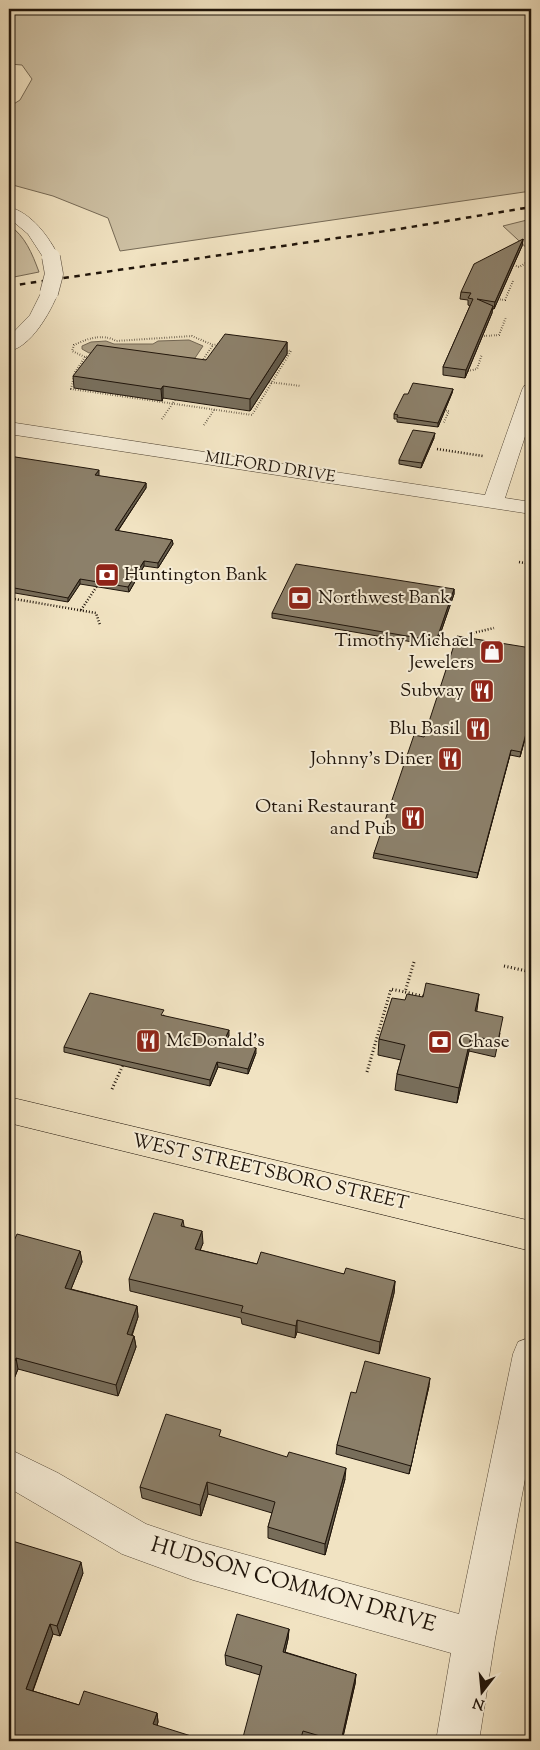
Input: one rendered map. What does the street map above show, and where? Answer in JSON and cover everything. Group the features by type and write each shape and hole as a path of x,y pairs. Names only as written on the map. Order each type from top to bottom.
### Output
{"main road":[{"name":"WEST STREETSBORO STREET","path":"9,1110 531,1236"}],"street":[{"path":"9,212 34,230 44,242 51,257 54,274 44,308 34,322 9,346"},
{"path":"493,502 531,390"},
{"name":"MILFORD DRIVE","path":"9,428 531,508"},
{"path":"458,1741 474,1639 531,1354"},
{"name":"HUDSON COMMON DRIVE","path":"9,1468 44,1486 136,1540 193,1560 474,1639"}],"path":[{"path":"516,266 519,267 531,260"},
{"path":"494,299 505,300 514,280"},
{"path":"484,336 499,335 506,317"},
{"path":"93,356 85,357 72,351 74,345 88,338 111,338 116,341 192,336 213,345 222,344"},
{"path":"199,366 213,345"},
{"path":"85,357 76,371 71,389 252,415 291,350 282,350"},
{"path":"468,370 477,369 482,354"},
{"path":"76,371 81,372"},
{"path":"271,382 301,386"},
{"path":"162,419 180,392"},
{"path":"434,409 449,411 443,424"},
{"path":"204,425 214,410"},
{"path":"437,449 486,457"},
{"path":"519,562 531,564"},
{"path":"82,610 97,586"},
{"path":"9,598 96,613 100,625"},
{"path":"473,633 494,628"},
{"path":"405,992 414,962"},
{"path":"504,966 531,972"},
{"path":"367,1072 391,989 430,997"},
{"path":"418,1002 420,995"},
{"path":"388,1002 397,1004"},
{"path":"112,1089 123,1065"}],"shaded area":[{"path":"9,9 531,9 531,191 120,251 108,218 53,196 9,184 9,107 20,100 32,79 22,65 9,64"},
{"path":"531,219 531,252 503,226"},
{"path":"9,225 24,240 39,272 9,278"},
{"path":"189,340 203,346 195,358 147,355 139,352 89,353 82,349 82,346 91,342 153,344 158,341"}],"building":[{"path":"523,239 495,302 477,299 493,306 466,370 443,367 473,299 468,298 471,293 461,292 474,264"},
{"path":"225,334 287,342 250,399 163,386 161,389 73,376 97,345 206,360"},
{"path":"413,383 453,389 438,423 397,417 398,415 394,414 404,394 408,394"},
{"path":"413,430 435,433 422,463 399,460"},
{"path":"9,456 99,470 95,475 146,483 115,530 172,540 158,563 144,561 128,587 80,579 68,598 9,587"},
{"path":"296,564 454,589 436,641 272,613"},
{"path":"457,636 531,648 531,715 521,752 511,750 478,873 374,853 414,735 424,737"},
{"name":"Chase","path":"426,983 479,994 475,1011 503,1017 498,1041 471,1036 459,1088 397,1074 405,1045 379,1039 392,998 405,1000 407,994 423,997"},
{"name":"McDonald's","path":"90,993 164,1010 161,1015 229,1030 224,1041 256,1048 248,1069 217,1062 210,1080 64,1047"},
{"path":"154,1213 183,1220 181,1226 202,1231 195,1249 257,1264 261,1252 344,1274 346,1268 395,1281 380,1342 297,1320 296,1326 241,1312 243,1306 129,1279"},
{"path":"17,1234 80,1251 65,1288 137,1306 127,1334 134,1336 116,1385 16,1358 9,1374 9,1252"},
{"path":"365,1361 430,1378 411,1466 337,1445 351,1392 356,1393"},
{"path":"166,1414 221,1430 219,1436 287,1457 289,1452 346,1468 325,1544 268,1527 275,1502 207,1482 200,1505 140,1487"},
{"path":"9,1540 81,1562 57,1626 50,1624 26,1689 79,1705 84,1691 157,1713 153,1724 207,1741 9,1741"},
{"path":"237,1614 289,1629 283,1652 356,1674 341,1741 303,1731 300,1741 242,1741 262,1666 225,1655"}],"railway":[{"path":"9,286 399,229 531,207"}],"place":[{"name":"Huntington Bank","path":"107,575"},
{"name":"Northwest Bank","path":"300,598"},
{"name":"Timothy Michael Jewelers","path":"492,652"},
{"name":"Subway","path":"482,691"},
{"name":"Blu Basil","path":"478,729"},
{"name":"Johnny's Diner","path":"450,759"},
{"name":"Otani Restaurant and Pub","path":"413,818"},
{"name":"McDonald's","path":"148,1041"},
{"name":"Chase","path":"440,1042"}]}
